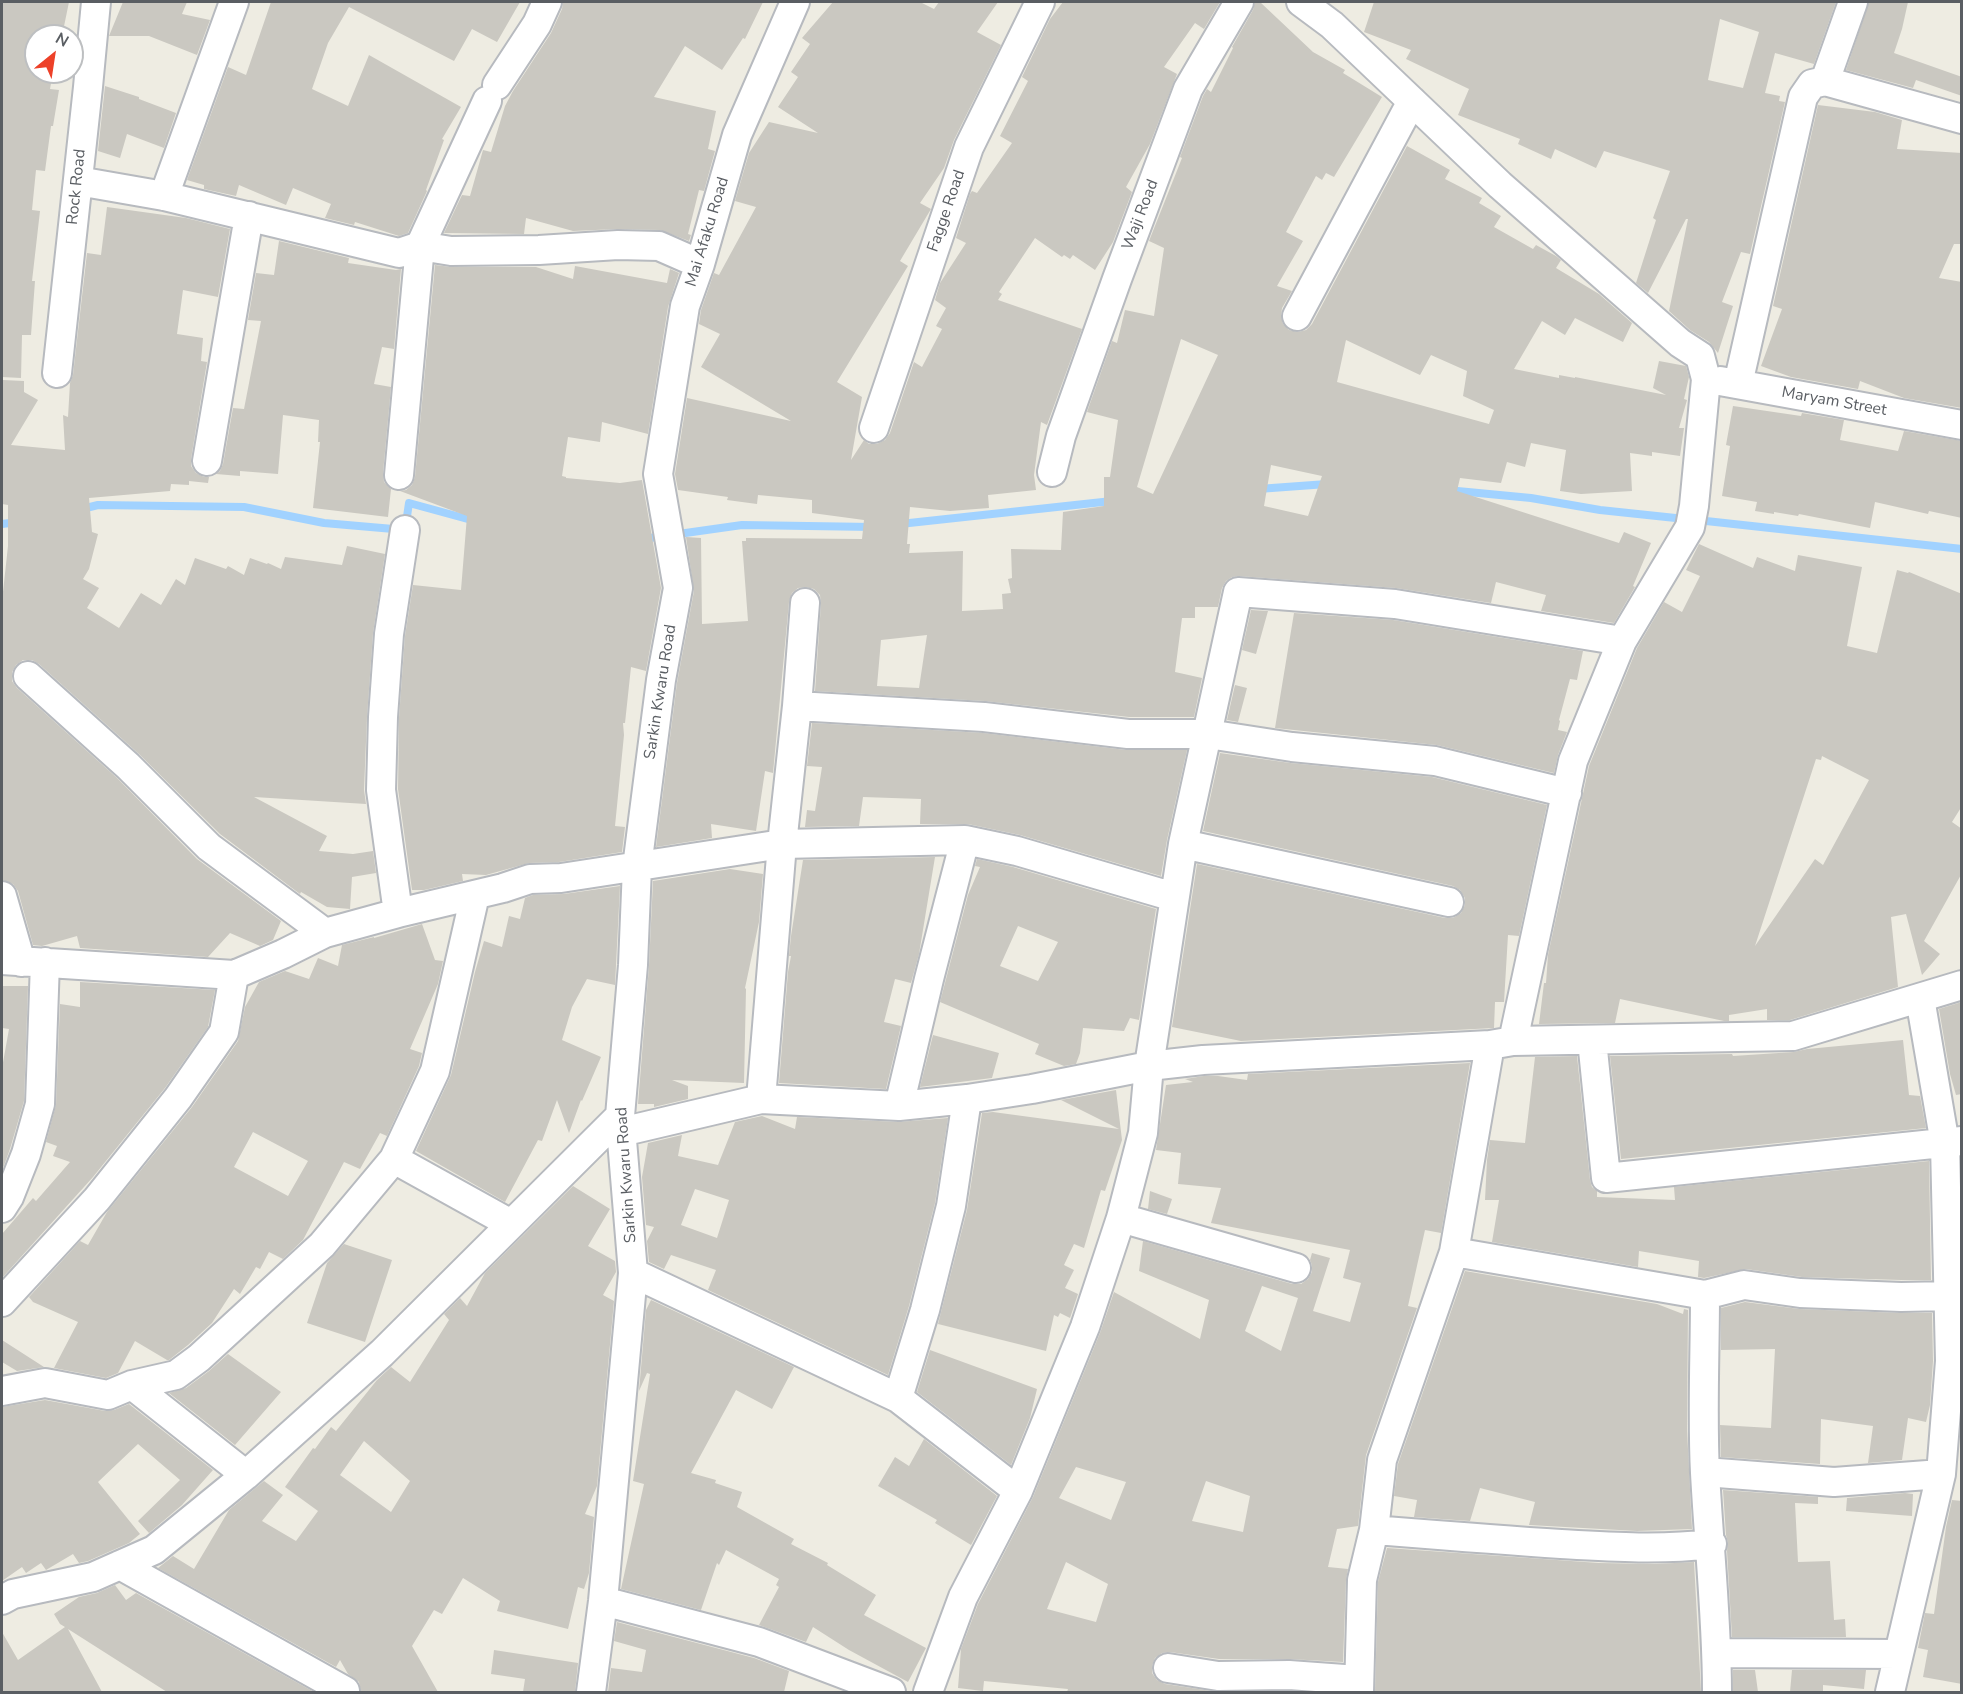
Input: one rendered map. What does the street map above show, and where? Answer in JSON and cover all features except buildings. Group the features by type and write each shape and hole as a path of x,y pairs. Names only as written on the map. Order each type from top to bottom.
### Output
{"street":[{"name":"Rock Road","path":"57,373 96,2"},
{"path":"164,196 234,2"},
{"path":"399,475 420,246 492,93 537,24 547,2"},
{"name":"Mai Afaku Road","path":"678,588 658,474 685,306 700,264 737,135 795,2"},
{"name":"Fagge Road","path":"874,428 969,147 1040,2"},
{"name":"Waji Road","path":"1052,472 1061,436 1188,89 1239,2"},
{"path":"1168,1668 1218,1676 1289,1675 1358,1686 1362,1580 1374,1530 1382,1460 1454,1252 1502,1043 1574,761 1622,641 1692,517 1706,379 1700,356 1680,343 1500,185 1412,101 1337,13 1301,2"},
{"path":"1825,81 1852,2"},
{"path":"1738,384 1803,97 1812,84 1825,81 1962,119"},
{"path":"1297,316 1412,101"},
{"path":"78,181 164,196 399,253 420,246 451,251 538,250 618,245 659,246 700,264"},
{"path":"207,461 249,216"},
{"name":"Maryam Street","path":"1706,379 1962,425"},
{"path":"398,913 381,790 389,634 405,530"},
{"name":"Sarkin Kwaru Road","path":"591,1692 603,1600 633,1273 621,1124 633,964 637,867 661,680 678,588"},
{"path":"928,1692 963,1597 1018,1491 1085,1327 1121,1218 1143,1133 1149,1066 1183,844 1238,592 1395,604 1622,641"},
{"path":"761,1099 805,603"},
{"path":"28,676 128,766 209,847 325,933"},
{"path":"797,706 984,717 1128,734 1208,734 1293,747 1435,761 1567,793"},
{"path":"899,1106 965,840"},
{"path":"22,961 234,975 325,933 530,879 561,878 782,844 965,840 1017,851 1174,897"},
{"path":"1183,844 1449,902"},
{"path":"2,1391 45,1383 108,1395 132,1385 176,1375 200,1358 322,1245 394,1159 435,1071 475,895"},
{"path":"2,896 22,961 40,1104 26,1154 9,1197 2,1208"},
{"path":"2,1302 98,1199 178,1098 224,1032 234,975"},
{"path":"2,1600 13,1594 93,1577 154,1550 246,1475 382,1353 511,1224 621,1124 761,1099 899,1106 967,1099 1149,1066 1203,1060 1502,1043 1793,1036 1962,985"},
{"path":"1890,1692 1941,1474 1950,1361 1949,1296 1954,1142 1920,998"},
{"path":"1592,1040 1606,1178 1954,1142"},
{"path":"898,1398 925,1310 951,1206 967,1099"},
{"path":"394,1159 511,1224"},
{"path":"1121,1218 1296,1268"},
{"path":"1454,1252 1705,1295 1744,1285 1800,1293 1901,1297 1949,1296"},
{"path":"633,1273 898,1398 1018,1491"},
{"path":"1705,1295 1705,1472 1712,1544 1717,1653 1716,1692"},
{"path":"132,1385 246,1475"},
{"path":"1705,1472 1834,1482 1941,1474"},
{"path":"1374,1530 1629,1548 1675,1548 1712,1544"},
{"path":"120,1565 345,1691"},
{"path":"603,1600 759,1642 891,1692"},
{"path":"1717,1653 1898,1654"}],"waterway":[{"path":"1258,489 1327,484"},
{"path":"1447,490 1531,498 1600,510 1685,519"},
{"path":"900,524 1112,501"},
{"path":"82,509 98,505 244,507 324,523 405,530 409,503 475,521"},
{"path":"1697,520 1962,549"},
{"path":"2,524 18,522"},
{"path":"643,539 742,525 873,527"}]}
